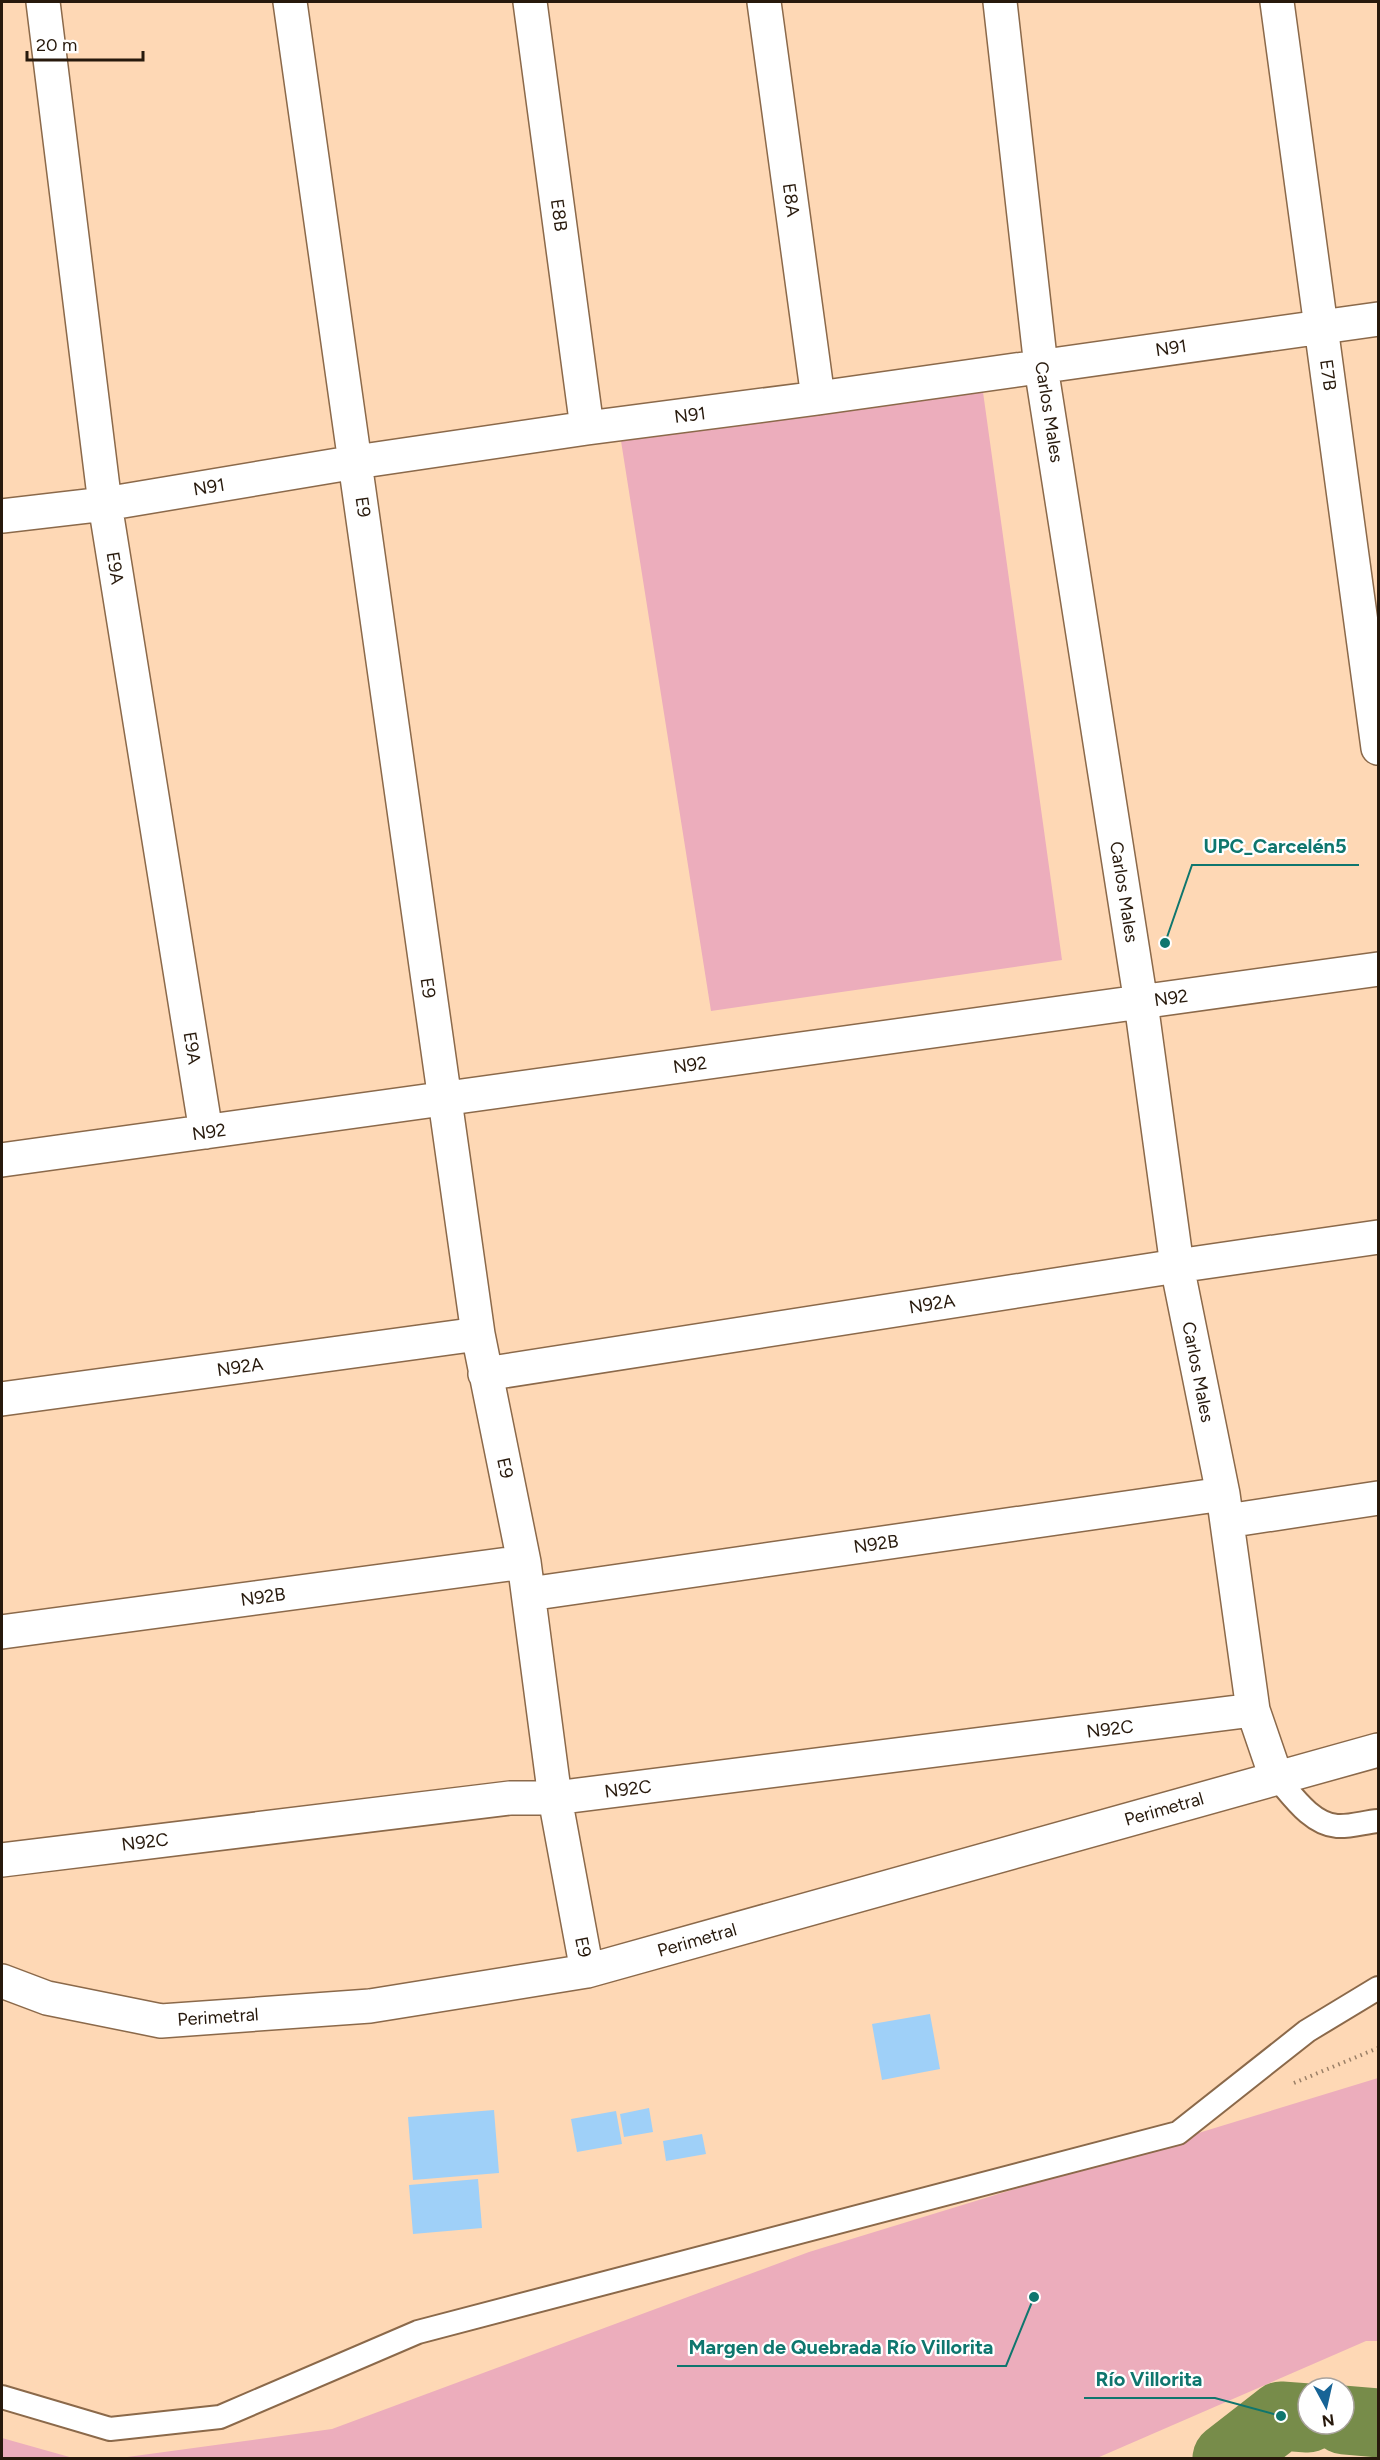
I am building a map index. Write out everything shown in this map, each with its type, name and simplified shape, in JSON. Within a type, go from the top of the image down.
[{"type":"street","name":"E9A","points":[[43,2],[105,504],[206,1132]]},
{"type":"street","name":"E9","points":[[290,2],[357,462],[443,1099],[478,1334],[524,1562],[555,1798],[587,1971]]},
{"type":"street","name":"E8B","points":[[530,2],[587,428]]},
{"type":"street","name":"E8A","points":[[764,2],[818,398]]},
{"type":"street","name":"Carlos Males","points":[[1000,2],[1041,367],[1141,1002],[1177,1266],[1225,1508],[1253,1710],[1276,1777]]},
{"type":"street","name":"E7B","points":[[1277,2],[1378,748]]},
{"type":"street","name":"N91","points":[[2,516],[105,504],[357,462],[587,428],[818,398],[1378,319]]},
{"type":"street","name":"N92","points":[[2,1160],[1378,969]]},
{"type":"street","name":"N92A","points":[[485,1374],[1177,1266],[1378,1237]]},
{"type":"street","name":"N92A","points":[[2,1399],[478,1334]]},
{"type":"street","name":"N92B","points":[[529,1594],[1225,1508],[1378,1498]]},
{"type":"street","name":"N92B","points":[[2,1632],[524,1562]]},
{"type":"street","name":"N92C","points":[[2,1860],[510,1797],[555,1798],[1253,1710]]},
{"type":"street","name":"Perimetral","points":[[2,1981],[47,1998],[161,2021],[370,2006],[587,1971],[1378,1750]]},
{"type":"lane","points":[[1276,1777],[1318,1820],[1336,1826],[1378,1821]]},
{"type":"lane","points":[[2,2397],[110,2429],[220,2417],[418,2332],[1178,2133],[1308,2031],[1378,1988]]},
{"type":"shaded area","points":[[983,392],[1062,960],[711,1011],[621,441]]},
{"type":"shaded area","points":[[1378,2078],[1378,2341],[1366,2341],[1097,2458],[120,2458],[332,2429],[809,2252]]},
{"type":"shaded area","points":[[2,2438],[73,2458],[2,2458]]},
{"type":"building","points":[[930,2014],[940,2069],[882,2080],[872,2024]]},
{"type":"building","points":[[649,2108],[653,2132],[624,2137],[620,2114]]},
{"type":"building","points":[[494,2110],[499,2173],[413,2180],[408,2117]]},
{"type":"building","points":[[616,2111],[622,2144],[577,2152],[571,2119]]},
{"type":"building","points":[[702,2134],[706,2154],[666,2161],[663,2141]]},
{"type":"building","points":[[478,2179],[482,2228],[413,2234],[409,2185]]},
{"type":"waterway","points":[[1227,2458],[1281,2416],[1296,2417]]},
{"type":"waterway","points":[[1356,2421],[1378,2423]]},
{"type":"place","name":"UPC_Carcelén5","points":[[1165,943]]},
{"type":"place","name":"Margen de Quebrada Río Villorita","points":[[1034,2297]]},
{"type":"place","name":"Río Villorita","points":[[1281,2416]]}]
